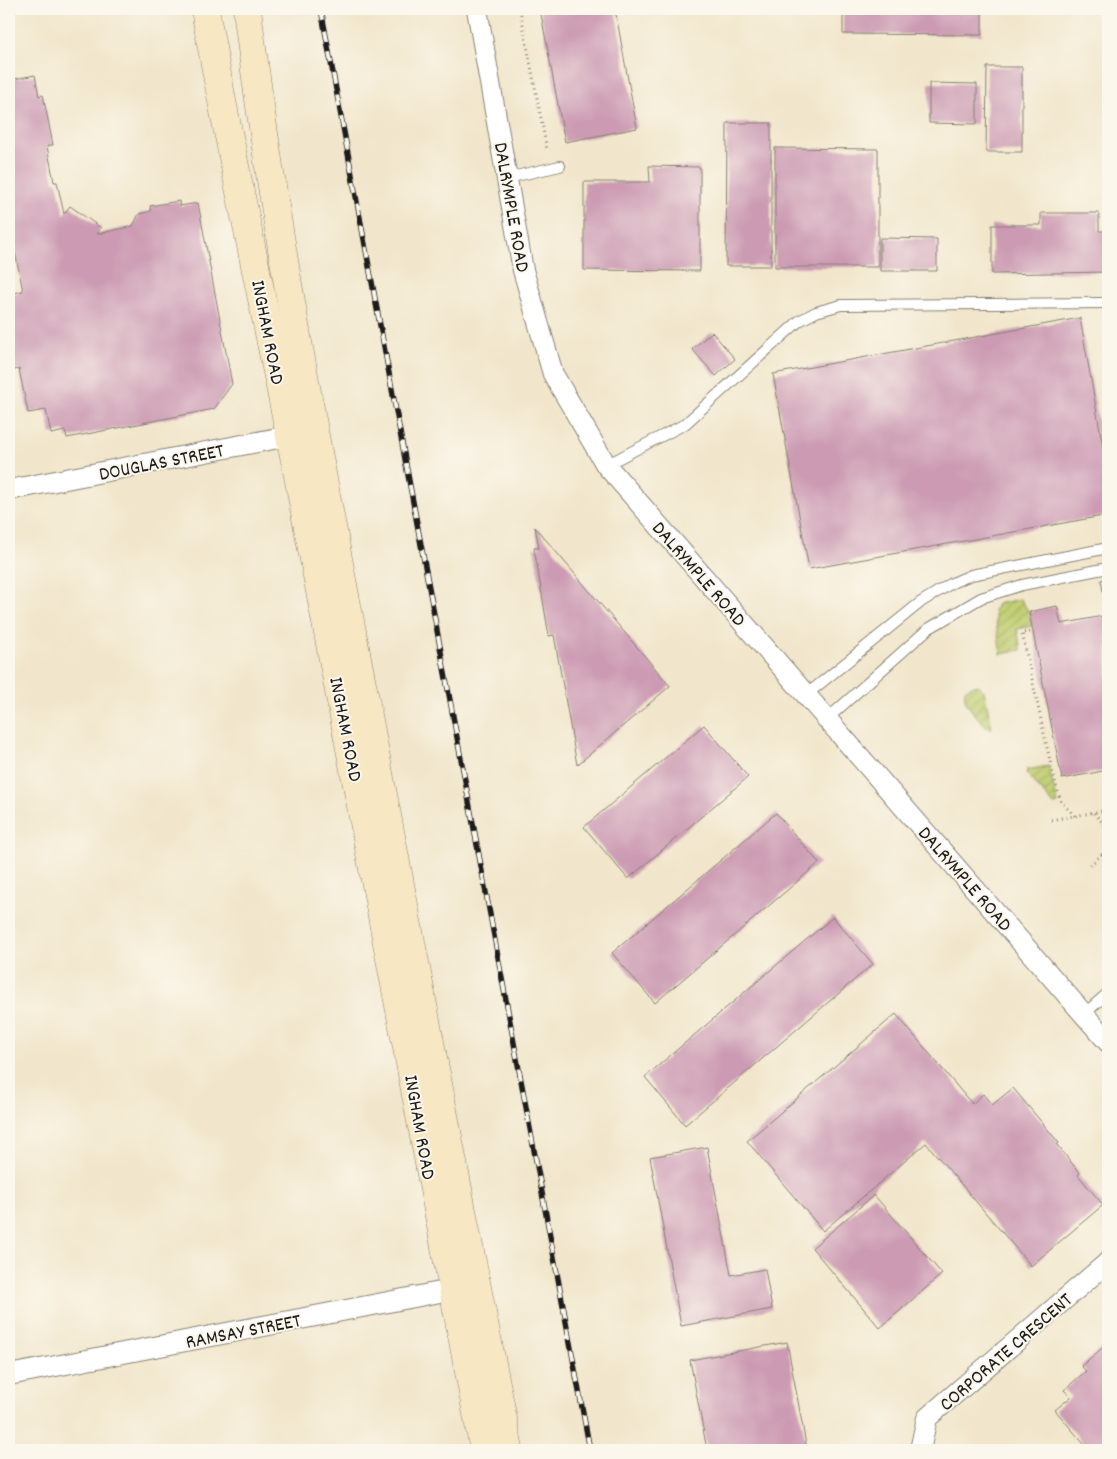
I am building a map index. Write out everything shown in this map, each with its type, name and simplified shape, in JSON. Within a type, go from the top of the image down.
[{"type":"main road","points":[[195,9],[211,42]]},
{"type":"main road","name":"INGHAM ROAD","points":[[205,9],[302,434],[465,1288],[484,1450]]},
{"type":"main road","name":"INGHAM ROAD","points":[[247,9],[302,434]]},
{"type":"main road","name":"INGHAM ROAD","points":[[465,1288],[509,1450]]},
{"type":"street","name":"DALRYMPLE ROAD","points":[[477,9],[523,270],[553,374],[606,465],[1108,1042]]},
{"type":"street","name":"DOUGLAS STREET","points":[[9,490],[302,434]]},
{"type":"street","name":"CORPORATE CRESCENT","points":[[920,1450],[927,1418],[1108,1262]]},
{"type":"street","name":"RAMSAY STREET","points":[[9,1375],[465,1288]]},
{"type":"lane","points":[[508,178],[556,167]]},
{"type":"lane","points":[[606,465],[685,424],[799,321],[816,312],[841,305],[1108,303]]},
{"type":"lane","points":[[806,695],[921,602],[952,583],[971,575],[1108,548]]},
{"type":"lane","points":[[827,719],[928,629],[981,598],[1022,585],[1108,568]]},
{"type":"lane","points":[[1084,1014],[1108,993]]},
{"type":"path","points":[[520,9],[556,167]]},
{"type":"path","points":[[1030,632],[1022,633],[1052,770],[1061,802],[1075,816]]},
{"type":"path","points":[[1051,820],[1108,810]]},
{"type":"path","points":[[1094,813],[1108,829]]},
{"type":"path","points":[[1090,865],[1108,849]]},
{"type":"green space","points":[[1020,599],[1029,612],[1032,626],[1017,629],[1021,650],[1001,654],[994,610],[997,604]]},
{"type":"green space","points":[[974,685],[980,686],[984,691],[992,728],[989,729],[968,706],[965,690]]},
{"type":"green space","points":[[1048,766],[1058,804],[1054,805],[1026,773],[1027,770]]},
{"type":"building","points":[[540,9],[615,9],[637,128],[565,142]]},
{"type":"building","points":[[843,9],[982,9],[982,35],[843,34]]},
{"type":"building","points":[[987,67],[1022,67],[1022,152],[986,152]]},
{"type":"building","points":[[35,75],[39,96],[43,95],[53,145],[47,146],[54,182],[57,182],[64,214],[70,206],[101,228],[97,234],[133,226],[139,214],[151,211],[150,206],[179,201],[180,206],[198,203],[232,384],[214,409],[67,438],[65,431],[51,434],[46,410],[28,413],[19,369],[9,371],[9,294],[23,291],[9,222],[9,80]]},
{"type":"building","points":[[929,83],[977,84],[977,124],[929,123]]},
{"type":"building","points":[[727,123],[771,123],[771,266],[726,266]]},
{"type":"building","points":[[775,148],[878,149],[878,267],[775,267]]},
{"type":"building","points":[[649,166],[700,167],[700,271],[584,270],[584,182],[650,182]]},
{"type":"building","points":[[1041,213],[1099,213],[1099,231],[1108,231],[1108,272],[992,274],[992,225],[1041,225]]},
{"type":"building","points":[[880,238],[937,239],[937,271],[880,271]]},
{"type":"building","points":[[1080,318],[1108,475],[1108,515],[809,569],[773,374]]},
{"type":"building","points":[[712,332],[735,359],[716,376],[692,349]]},
{"type":"building","points":[[535,527],[670,686],[577,765],[554,635],[549,636],[534,548],[539,548]]},
{"type":"building","points":[[1108,578],[1108,612],[1107,613],[1101,580]]},
{"type":"building","points":[[1057,606],[1061,624],[1108,615],[1108,770],[1062,779],[1029,612]]},
{"type":"building","points":[[704,725],[748,777],[628,879],[584,827]]},
{"type":"building","points":[[776,813],[819,863],[655,1003],[612,953]]},
{"type":"building","points":[[833,917],[873,964],[685,1125],[645,1077]]},
{"type":"building","points":[[896,1014],[972,1104],[983,1094],[992,1105],[1013,1088],[1059,1143],[1057,1145],[1080,1173],[1078,1175],[1103,1205],[1031,1266],[926,1143],[823,1231],[747,1141]]},
{"type":"building","points":[[707,1147],[731,1275],[765,1269],[772,1309],[681,1326],[650,1157]]},
{"type":"building","points":[[874,1195],[942,1274],[880,1328],[812,1248]]},
{"type":"building","points":[[787,1342],[807,1450],[707,1450],[690,1360]]},
{"type":"building","points":[[1108,1343],[1108,1450],[1089,1450],[1055,1410],[1071,1397],[1064,1390],[1086,1371],[1081,1366]]},
{"type":"railway","points":[[321,9],[590,1450]]}]
